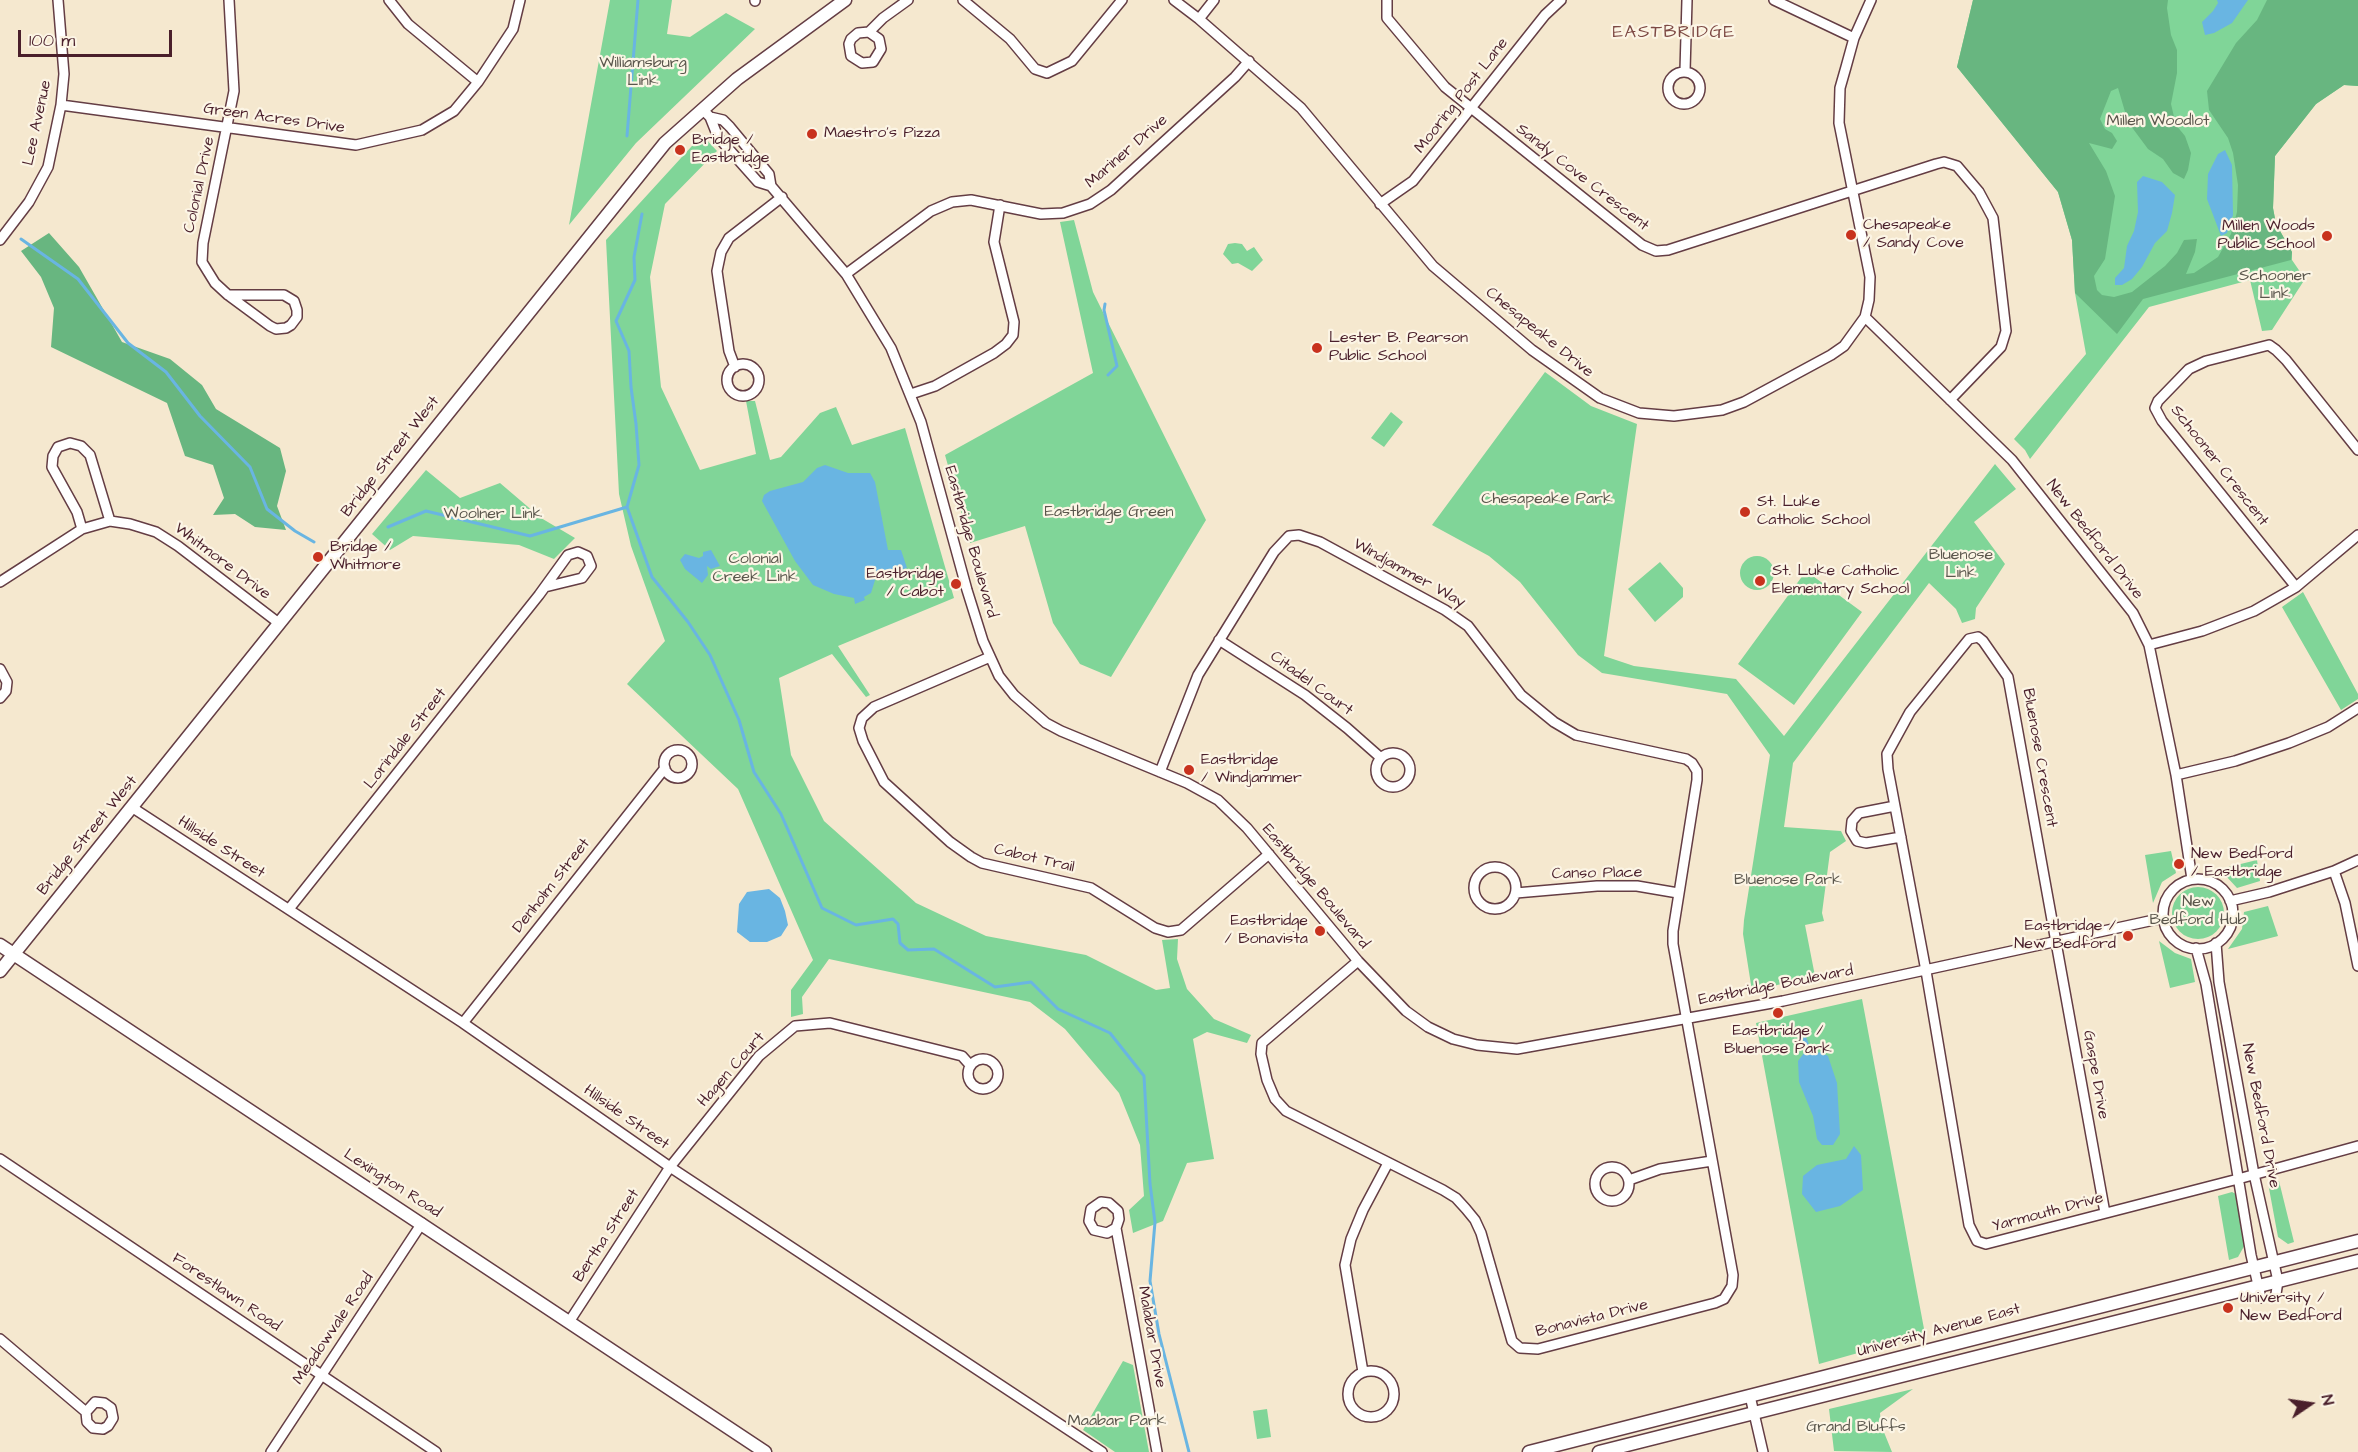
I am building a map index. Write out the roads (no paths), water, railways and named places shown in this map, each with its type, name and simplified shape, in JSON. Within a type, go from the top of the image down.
[{"type":"main road","name":"Bridge Street West","points":[[0,971],[666,143],[706,113],[737,80],[845,0]]},
{"type":"main road","name":"Lexington Road","points":[[0,945],[765,1452]]},
{"type":"main road","name":"University Avenue East","points":[[1529,1452],[2358,1241]]},
{"type":"main road","name":"University Avenue East","points":[[1599,1452],[1754,1412],[2259,1292],[2278,1281],[2358,1261]]},
{"type":"street","name":"Lee Avenue","points":[[0,240],[29,202],[48,167],[61,105],[64,74],[58,0]]},
{"type":"street","name":"Colonial Drive","points":[[228,295],[284,295],[294,301],[297,317],[289,327],[273,328],[228,295],[210,277],[202,262],[234,91],[229,0]]},
{"type":"street","points":[[389,0],[408,24],[478,82]]},
{"type":"street","name":"Green Acres Drive","points":[[61,105],[356,145],[422,130],[454,111],[478,82],[513,29],[520,0]]},
{"type":"street","points":[[869,32],[883,18],[908,0]]},
{"type":"street","points":[[963,0],[1010,39],[1035,69],[1047,73],[1072,61],[1122,0]]},
{"type":"street","name":"Chesapeake Drive","points":[[1174,0],[1249,61],[1301,108],[1433,266],[1533,350],[1593,394],[1639,413],[1674,416],[1700,415],[1744,402],[1832,355],[1844,346],[1865,318],[1870,277],[1839,123],[1840,88],[1854,38],[1871,0]]},
{"type":"street","points":[[1199,19],[1214,0]]},
{"type":"street","points":[[1387,0],[1387,18],[1392,25],[1445,87],[1472,109]]},
{"type":"street","name":"Mooring Post Lane","points":[[1380,204],[1413,181],[1545,15],[1561,0]]},
{"type":"street","points":[[1685,71],[1687,0]]},
{"type":"street","points":[[1774,0],[1854,38]]},
{"type":"street","name":"Mariner Drive","points":[[846,274],[931,210],[952,202],[971,200],[1050,214],[1063,213],[1090,204],[1112,190],[1249,61]]},
{"type":"street","name":"Sandy Cove Crescent","points":[[1472,109],[1642,244],[1656,251],[1668,250],[1853,191]]},
{"type":"street","name":"Eastbridge Boulevard","points":[[706,113],[718,137],[758,182],[771,186],[782,197],[846,274],[891,348],[911,394],[967,590],[990,657],[999,676],[1014,695],[1046,723],[1160,772],[1218,800],[1247,828],[1358,961],[1406,1011],[1428,1027],[1453,1039],[1477,1046],[1517,1049],[1783,1001],[2163,918]]},
{"type":"street","name":"Eastbridge Boulevard","points":[[706,113],[723,120],[769,174],[771,186]]},
{"type":"street","points":[[1853,191],[1944,162],[1957,166],[1963,171],[1989,207],[1993,218],[2005,321],[2004,340],[1995,355],[1950,400]]},
{"type":"street","points":[[735,367],[729,351],[717,271],[721,252],[729,238],[782,197]]},
{"type":"street","points":[[911,394],[935,386],[994,353],[1013,335],[1014,322],[994,242],[1000,205]]},
{"type":"street","name":"New Bedford Drive","points":[[1865,318],[2012,460],[2133,613],[2150,645],[2192,879]]},
{"type":"street","name":"Schooner Crescent","points":[[2296,587],[2162,421],[2155,408],[2158,401],[2189,369],[2206,361],[2269,345],[2286,360],[2358,450]]},
{"type":"street","points":[[82,529],[77,512],[52,467],[53,456],[58,447],[70,442],[81,446],[90,455],[110,521]]},
{"type":"street","name":"Whitmore Drive","points":[[0,582],[82,529],[110,521],[130,524],[164,537],[178,546],[280,624]]},
{"type":"street","name":"Windjammer Way","points":[[1160,772],[1198,675],[1274,552],[1289,536],[1299,535],[1320,542],[1445,610],[1468,626],[1521,695],[1554,722],[1576,735],[1686,759],[1692,763],[1697,771],[1697,780],[1673,931],[1685,1019]]},
{"type":"street","points":[[2150,645],[2224,624],[2254,611],[2296,587],[2358,535]]},
{"type":"street","name":"Lorindale Street","points":[[289,909],[568,555],[578,552],[587,556],[591,566],[582,578],[545,587]]},
{"type":"street","name":"Bluenose Crescent","points":[[1926,971],[1887,754],[1910,712],[1962,646],[1969,639],[1978,637],[2008,677],[2057,942]]},
{"type":"street","name":"Citadel Court","points":[[1220,640],[1305,695],[1381,758]]},
{"type":"street","name":"Cabot Trail","points":[[990,657],[874,708],[862,718],[860,728],[863,741],[884,782],[950,842],[971,857],[981,863],[1091,888],[1155,928],[1168,932],[1181,930],[1269,854]]},
{"type":"street","points":[[0,669],[7,682],[6,692],[0,698]]},
{"type":"street","points":[[2175,775],[2235,761],[2281,746],[2328,727],[2358,708]]},
{"type":"street","name":"Denholm Street","points":[[463,1023],[665,768]]},
{"type":"street","points":[[1895,806],[1859,813],[1852,821],[1851,831],[1857,841],[1866,843],[1901,837]]},
{"type":"street","name":"Hillside Street","points":[[133,808],[463,1023],[670,1167],[1102,1452]]},
{"type":"street","points":[[2230,902],[2334,871],[2358,860]]},
{"type":"street","name":"Canso Place","points":[[1490,868],[1501,868],[1513,877],[1516,886],[1515,893],[1506,906],[1493,909],[1486,907],[1477,899],[1474,885],[1483,871],[1490,868]]},
{"type":"street","points":[[2334,871],[2345,903],[2358,966]]},
{"type":"street","points":[[2202,879],[2215,883],[2226,894],[2230,902],[2232,916],[2230,925],[2216,943],[2196,948],[2186,946],[2175,940],[2167,930],[2163,909],[2170,891],[2183,882],[2202,879]]},
{"type":"street","name":"Canso Place","points":[[1515,893],[1597,886],[1637,886],[1678,892]]},
{"type":"street","name":"Gaspe Drive","points":[[2057,942],[2105,1213]]},
{"type":"street","name":"New Bedford Drive","points":[[2216,943],[2219,982],[2254,1174],[2278,1281],[2276,1294]]},
{"type":"street","name":"New Bedford Drive","points":[[2196,948],[2206,984],[2259,1292]]},
{"type":"street","name":"Bonavista Drive","points":[[1358,961],[1262,1044],[1261,1054],[1267,1080],[1275,1099],[1287,1111],[1456,1198],[1475,1220],[1486,1246],[1512,1341],[1520,1348],[1529,1350],[1715,1303],[1724,1299],[1732,1286],[1733,1275],[1685,1019]]},
{"type":"street","name":"Yarmouth Drive","points":[[1926,971],[1969,1225],[1977,1241],[1986,1244],[2358,1146]]},
{"type":"street","name":"Hagen Court","points":[[670,1167],[759,1056],[795,1026],[830,1023],[962,1056],[970,1065]]},
{"type":"street","name":"Forestlawn Road","points":[[0,1159],[436,1452]]},
{"type":"street","points":[[1629,1180],[1660,1169],[1712,1161]]},
{"type":"street","points":[[1363,1372],[1345,1264],[1351,1239],[1363,1210],[1388,1163]]},
{"type":"street","name":"Bertha Street","points":[[569,1322],[670,1167]]},
{"type":"street","name":"Meadowvale Road","points":[[270,1452],[422,1223]]},
{"type":"street","name":"Malabar Drive","points":[[1116,1227],[1157,1452]]},
{"type":"street","points":[[0,1339],[86,1412]]},
{"type":"street","points":[[1363,1372],[1379,1372],[1386,1376],[1393,1387],[1393,1401],[1385,1412],[1378,1416],[1360,1414],[1351,1405],[1348,1395],[1349,1387],[1356,1376],[1363,1372]]},
{"type":"street","points":[[1750,1396],[1763,1452]]},
{"type":"water","points":[[2217,0],[2248,0],[2232,23],[2214,33],[2205,35],[2202,22],[2213,11],[2218,3]]},
{"type":"water","points":[[2225,150],[2232,165],[2233,215],[2227,233],[2221,236],[2207,199],[2208,174],[2218,154]]},
{"type":"water","points":[[2143,176],[2162,182],[2175,195],[2172,213],[2167,231],[2155,243],[2142,267],[2132,279],[2122,285],[2115,285],[2115,278],[2124,268],[2127,246],[2134,231],[2138,212],[2137,182]]},
{"type":"water","points":[[825,465],[848,473],[870,473],[875,482],[888,550],[901,550],[907,568],[876,577],[871,593],[864,597],[865,600],[855,604],[854,598],[834,594],[813,585],[795,561],[762,501],[764,495],[770,491],[803,482],[817,468]]},
{"type":"water","points":[[711,550],[720,566],[711,569],[707,566],[708,575],[702,583],[685,569],[680,560],[685,554],[699,558],[703,556],[703,552]]},
{"type":"water","points":[[769,889],[780,898],[788,925],[781,936],[767,942],[750,942],[737,932],[739,904],[747,892]]},
{"type":"water","points":[[1806,1037],[1813,1054],[1821,1052],[1828,1056],[1837,1083],[1840,1134],[1833,1145],[1822,1145],[1817,1139],[1813,1116],[1799,1082],[1798,1061],[1804,1053],[1803,1038]]},
{"type":"water","points":[[1854,1146],[1861,1155],[1863,1190],[1840,1206],[1816,1212],[1802,1194],[1803,1176],[1817,1165],[1846,1159]]},
{"type":"waterway","points":[[627,136],[638,0]]},
{"type":"waterway","points":[[642,214],[634,257],[635,280],[616,321],[629,351],[639,465],[627,507],[652,577],[688,622],[710,655],[739,720],[754,772],[781,814],[822,908],[856,925],[893,919],[898,924],[900,943],[908,950],[934,949],[995,987],[1031,982],[1058,1009],[1110,1033],[1144,1076],[1150,1184],[1155,1222],[1150,1281],[1159,1334],[1189,1452]]},
{"type":"waterway","points":[[21,239],[78,279],[128,343],[166,372],[200,416],[250,467],[267,509],[295,531],[314,542]]},
{"type":"waterway","points":[[1105,304],[1104,310],[1117,366],[1108,375]]},
{"type":"waterway","points":[[388,527],[426,511],[530,536],[627,507]]},
{"type":"place","name":"Maestro's Pizza","points":[[812,134]]},
{"type":"place","name":"Bridge / Eastbridge","points":[[680,150]]},
{"type":"place","name":"Chesapeake / Sandy Cove","points":[[1851,235]]},
{"type":"place","name":"Millen Woods Public School","points":[[2327,236]]},
{"type":"place","name":"Lester B. Pearson Public School","points":[[1317,348]]},
{"type":"place","name":"St. Luke Catholic School","points":[[1745,512]]},
{"type":"place","name":"Bridge / Whitmore","points":[[318,557]]},
{"type":"place","name":"St. Luke Catholic Elementary School","points":[[1760,581]]},
{"type":"place","name":"Eastbridge / Cabot","points":[[956,584]]},
{"type":"place","name":"Eastbridge / Windjammer","points":[[1189,770]]},
{"type":"place","name":"New Bedford / Eastbridge","points":[[2179,864]]},
{"type":"place","name":"Eastbridge / Bonavista","points":[[1320,931]]},
{"type":"place","name":"Eastbridge / New Bedford","points":[[2128,936]]},
{"type":"place","name":"Eastbridge / Bluenose Park","points":[[1778,1013]]},
{"type":"place","name":"University / New Bedford","points":[[2228,1308]]},
{"type":"district","name":"EASTBRIDGE","points":[[1674,33]]},
{"type":"park label","name":"Williamsburg Link","points":[[643,73]]},
{"type":"park label","name":"Millen Woodlot","points":[[2158,122]]},
{"type":"park label","name":"Schooner Link","points":[[2275,286]]},
{"type":"park label","name":"Chesapeake Park","points":[[1547,500]]},
{"type":"park label","name":"Eastbridge Green","points":[[1109,513]]},
{"type":"park label","name":"Woolner Link","points":[[493,515]]},
{"type":"park label","name":"Bluenose Link","points":[[1961,565]]},
{"type":"park label","name":"Colonial Creek Link","points":[[755,569]]},
{"type":"park label","name":"Bluenose Park","points":[[1788,881]]},
{"type":"park label","name":"New Bedford Hub","points":[[2198,912]]},
{"type":"park label","name":"Maabar Park","points":[[1117,1422]]},
{"type":"park label","name":"Grand Bluffs","points":[[1856,1428]]}]
